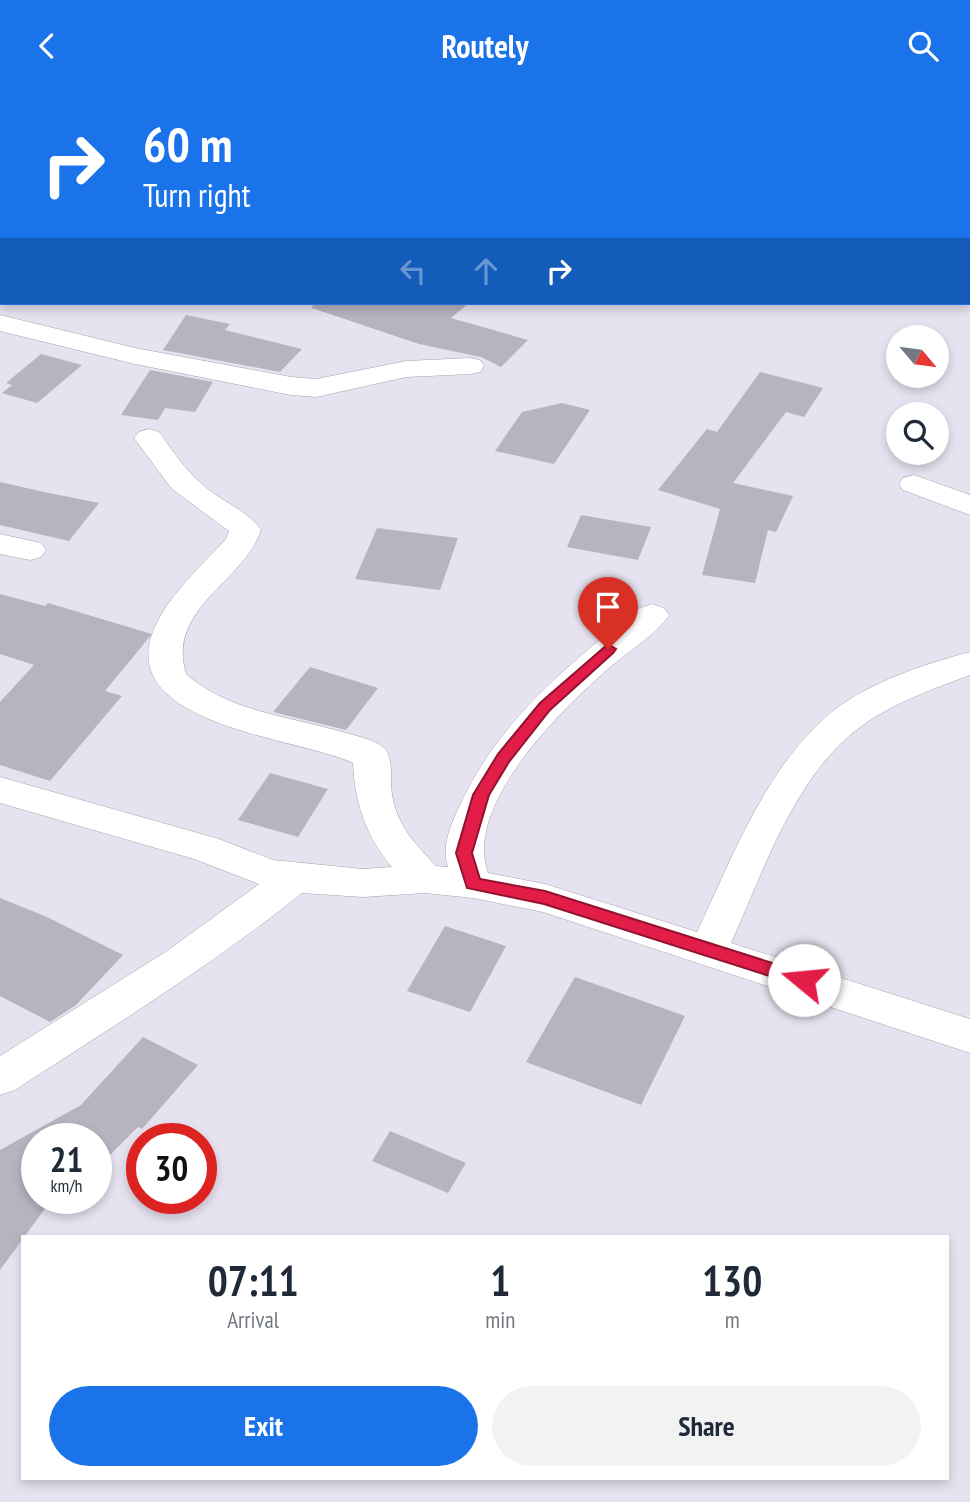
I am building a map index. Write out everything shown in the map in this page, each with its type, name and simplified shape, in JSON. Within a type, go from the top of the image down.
[{"type":"street","points":[[0,323],[135,356],[291,386],[316,388],[406,369],[470,366]]},
{"type":"street","points":[[149,438],[164,463],[185,486],[236,519],[245,530],[241,542],[175,619],[169,637],[166,670],[173,681],[196,700],[230,713],[333,741],[371,757],[372,792],[379,821],[425,879]]},
{"type":"street","points":[[914,484],[970,506]]},
{"type":"street","points":[[473,884],[464,853],[468,831],[481,795],[504,758],[545,706],[574,678],[652,615]]},
{"type":"street","points":[[708,950],[765,830],[806,762],[847,719],[897,693],[970,663]]},
{"type":"street","points":[[0,790],[206,849],[268,873],[294,878],[363,883],[425,879],[473,884],[545,898],[970,1036]]},
{"type":"street","points":[[0,1078],[211,943],[294,878]]},
{"type":"building","points":[[313,305],[467,305],[451,318],[528,340],[501,367],[481,357],[419,344],[312,308]]},
{"type":"building","points":[[186,315],[230,324],[225,330],[302,349],[280,372],[163,350]]},
{"type":"building","points":[[41,354],[82,365],[37,403],[2,393],[12,385],[6,383]]},
{"type":"building","points":[[150,370],[213,382],[195,412],[165,408],[158,420],[121,415]]},
{"type":"building","points":[[760,372],[823,388],[804,417],[786,412],[733,483],[793,496],[776,532],[768,530],[755,583],[702,575],[720,509],[658,490],[707,429],[717,432]]},
{"type":"building","points":[[562,403],[590,410],[554,464],[495,451],[522,412]]},
{"type":"building","points":[[0,482],[99,503],[69,541],[0,525]]},
{"type":"building","points":[[581,515],[651,527],[638,560],[567,547]]},
{"type":"building","points":[[377,528],[458,538],[440,590],[355,579]]},
{"type":"building","points":[[0,594],[45,606],[48,603],[152,634],[105,691],[122,696],[50,781],[0,765],[0,702],[34,665],[0,654]]},
{"type":"building","points":[[310,667],[378,688],[346,730],[273,712]]},
{"type":"building","points":[[270,773],[328,789],[298,837],[238,820]]},
{"type":"building","points":[[0,898],[47,917],[123,955],[76,1005],[50,1022],[0,996]]},
{"type":"building","points":[[445,926],[506,946],[470,1012],[407,991]]},
{"type":"building","points":[[575,977],[685,1016],[641,1105],[526,1062]]},
{"type":"building","points":[[143,1037],[198,1065],[147,1123],[126,1123],[126,1139],[112,1153],[112,1123],[49,1123],[81,1105]]},
{"type":"building","points":[[390,1131],[466,1163],[448,1193],[372,1161]]},
{"type":"building","points":[[21,1138],[21,1214],[41,1214],[26,1235],[21,1235],[21,1241],[0,1270],[0,1150]]},
{"type":"route","points":[[608,649],[545,706],[504,758],[481,795],[468,831],[464,853],[473,884],[545,898],[804,980]]}]
